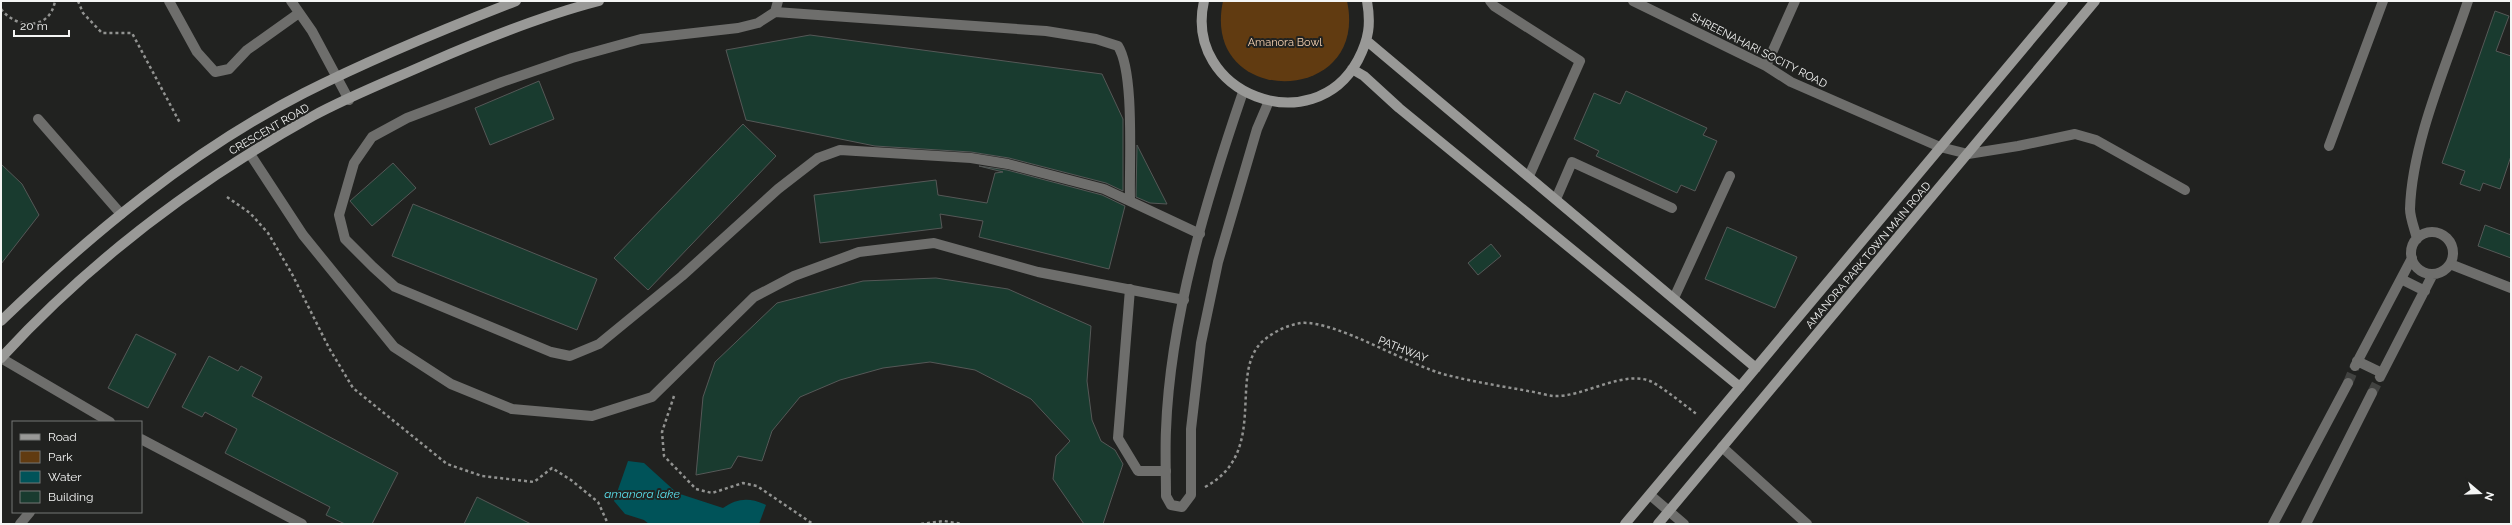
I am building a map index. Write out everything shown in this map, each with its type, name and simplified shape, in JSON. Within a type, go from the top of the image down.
[{"type":"main road","name":"CRESCENT ROAD","points":[[1,321],[57,267],[122,214],[210,149],[303,94],[336,78],[438,32],[516,1]]},
{"type":"main road","name":"CRESCENT ROAD","points":[[1,358],[73,286],[143,228],[223,170],[315,116],[447,55],[528,23],[599,1]]},
{"type":"main road","points":[[1204,1],[1202,24],[1210,56],[1219,70],[1243,92],[1269,101],[1291,103],[1307,100],[1336,85],[1352,69],[1367,41],[1369,13],[1366,1]]},
{"type":"main road","name":"AMANORA PARK TOWN MAIN ROAD","points":[[1625,524],[2063,1]]},
{"type":"main road","name":"AMANORA PARK TOWN MAIN ROAD","points":[[1658,524],[2095,1]]},
{"type":"main road","points":[[1367,41],[1756,368]]},
{"type":"main road","points":[[1352,69],[1364,76],[1399,108],[1740,387]]},
{"type":"street","points":[[169,1],[197,52],[215,72],[229,69],[247,50],[299,13]]},
{"type":"street","points":[[291,1],[348,100]]},
{"type":"street","points":[[775,12],[778,1]]},
{"type":"street","points":[[1490,1],[1494,6],[1580,61],[1528,176]]},
{"type":"street","name":"SHREENAHARI SOCITY ROAD","points":[[1633,1],[1766,66],[1791,82],[1940,147],[1968,154]]},
{"type":"street","points":[[1766,66],[1795,1]]},
{"type":"street","points":[[2329,146],[2383,1]]},
{"type":"street","points":[[2417,239],[2410,211],[2414,172],[2423,135],[2468,1]]},
{"type":"street","points":[[1130,199],[1127,77],[1123,55],[1118,46],[1096,39],[1046,31],[775,12],[758,23],[738,28],[641,39],[572,58],[407,118],[372,137],[354,163],[339,215],[345,240],[395,287],[551,352],[570,356],[599,344],[682,276],[778,189],[818,158],[840,150],[970,158],[1008,164],[1104,188],[1130,199],[1170,222],[1200,234]]},
{"type":"street","points":[[1243,92],[1200,234],[1176,339],[1167,421],[1166,496],[1171,505],[1182,507],[1190,495],[1191,429],[1201,343],[1218,262],[1257,129],[1269,101]]},
{"type":"street","points":[[38,119],[122,214]]},
{"type":"street","points":[[1968,154],[2018,146],[2075,134],[2096,140],[2185,190]]},
{"type":"street","points":[[250,154],[303,235],[394,347],[451,384],[512,409],[592,416],[652,397],[754,297],[794,276],[859,252],[934,243],[1038,272],[1184,300]]},
{"type":"street","points":[[1556,199],[1572,162],[1672,208]]},
{"type":"street","points":[[1674,298],[1730,176]]},
{"type":"street","points":[[2412,258],[2420,270],[2433,274],[2446,269],[2450,264],[2453,251],[2448,239],[2442,234],[2429,232],[2417,239],[2413,244],[2412,258],[2356,363],[2381,375],[2433,274]]},
{"type":"street","points":[[2450,264],[2511,288]]},
{"type":"street","points":[[2401,279],[2425,291]]},
{"type":"street","points":[[1130,289],[1118,438],[1138,471],[1166,471]]},
{"type":"street","points":[[1,358],[106,421]]},
{"type":"street","points":[[2273,524],[2348,383]]},
{"type":"street","points":[[2306,524],[2372,393]]},
{"type":"street","points":[[142,440],[302,524]]},
{"type":"street","points":[[1722,447],[1807,524]]},
{"type":"street","points":[[1650,495],[1684,524]]},
{"type":"street","points":[[20,524],[29,513]]},
{"type":"path","points":[[1,8],[7,16],[18,23],[33,24],[44,20],[55,1]]},
{"type":"path","points":[[78,1],[83,13],[102,33],[132,33],[180,122]]},
{"type":"path","points":[[227,197],[250,213],[268,233],[292,274],[329,348],[353,388],[448,464],[482,476],[534,482],[552,468],[571,480],[598,502],[608,524]]},
{"type":"path","name":"PATHWAY","points":[[1190,495],[1218,480],[1233,465],[1243,432],[1251,357],[1264,340],[1285,327],[1303,323],[1333,328],[1445,375],[1554,396],[1589,391],[1623,378],[1653,382],[1709,424]]},
{"type":"path","points":[[676,391],[662,432],[664,456],[696,489],[712,493],[743,483],[757,486],[813,524]]},
{"type":"path","points":[[921,524],[944,521],[962,524]]},
{"type":"green space","name":"Amanora Bowl","points":[[1223,1],[1347,1],[1347,36],[1334,61],[1312,76],[1285,81],[1258,76],[1236,61],[1223,36]]},
{"type":"water","name":"amanora lake","points":[[628,461],[644,463],[677,493],[723,508],[733,502],[744,500],[760,502],[766,505],[759,524],[649,524],[644,520],[625,514],[614,501]]},
{"type":"building","points":[[2495,11],[2509,16],[2496,51],[2511,56],[2511,156],[2500,189],[2483,183],[2480,191],[2460,184],[2465,171],[2442,163]]},
{"type":"building","points":[[810,35],[1102,74],[1123,119],[1123,191],[1106,183],[1009,158],[971,152],[875,146],[746,120],[726,50]]},
{"type":"building","points":[[539,81],[554,119],[490,145],[475,108]]},
{"type":"building","points":[[1626,91],[1707,128],[1703,135],[1717,141],[1695,191],[1681,185],[1677,193],[1596,156],[1599,151],[1574,139],[1594,93],[1620,104]]},
{"type":"building","points":[[743,124],[776,156],[648,290],[614,258]]},
{"type":"building","points":[[1137,145],[1167,204],[1150,203],[1136,197]]},
{"type":"building","points":[[393,163],[416,188],[372,226],[350,201]]},
{"type":"building","points":[[1,164],[22,184],[39,215],[1,264]]},
{"type":"building","points":[[979,166],[1007,170],[1102,195],[1125,206],[1109,269],[979,237],[983,221],[940,214],[942,228],[820,243],[814,195],[936,180],[938,195],[987,203],[995,173],[1003,172]]},
{"type":"building","points":[[413,204],[597,279],[577,330],[392,256]]},
{"type":"building","points":[[2485,225],[2511,235],[2511,258],[2478,246]]},
{"type":"building","points":[[1727,227],[1797,257],[1775,308],[1705,279]]},
{"type":"building","points":[[1491,244],[1501,256],[1478,275],[1468,263]]},
{"type":"building","points":[[936,278],[1008,289],[1091,326],[1087,381],[1092,420],[1101,441],[1115,450],[1123,464],[1103,524],[1084,524],[1053,479],[1056,456],[1070,441],[1031,399],[975,370],[930,362],[883,368],[840,380],[800,397],[772,431],[762,461],[738,456],[731,468],[696,475],[703,397],[715,362],[777,303],[863,281]]},
{"type":"building","points":[[136,334],[176,354],[148,408],[108,388]]},
{"type":"building","points":[[209,356],[238,371],[241,366],[262,377],[252,396],[398,473],[372,524],[345,524],[326,515],[330,507],[225,453],[237,429],[205,412],[202,417],[182,407]]},
{"type":"building","points":[[477,497],[531,524],[464,524]]},
{"type":"tunnel","points":[[2348,383],[2355,366]]},
{"type":"tunnel","points":[[2372,393],[2380,377]]}]
